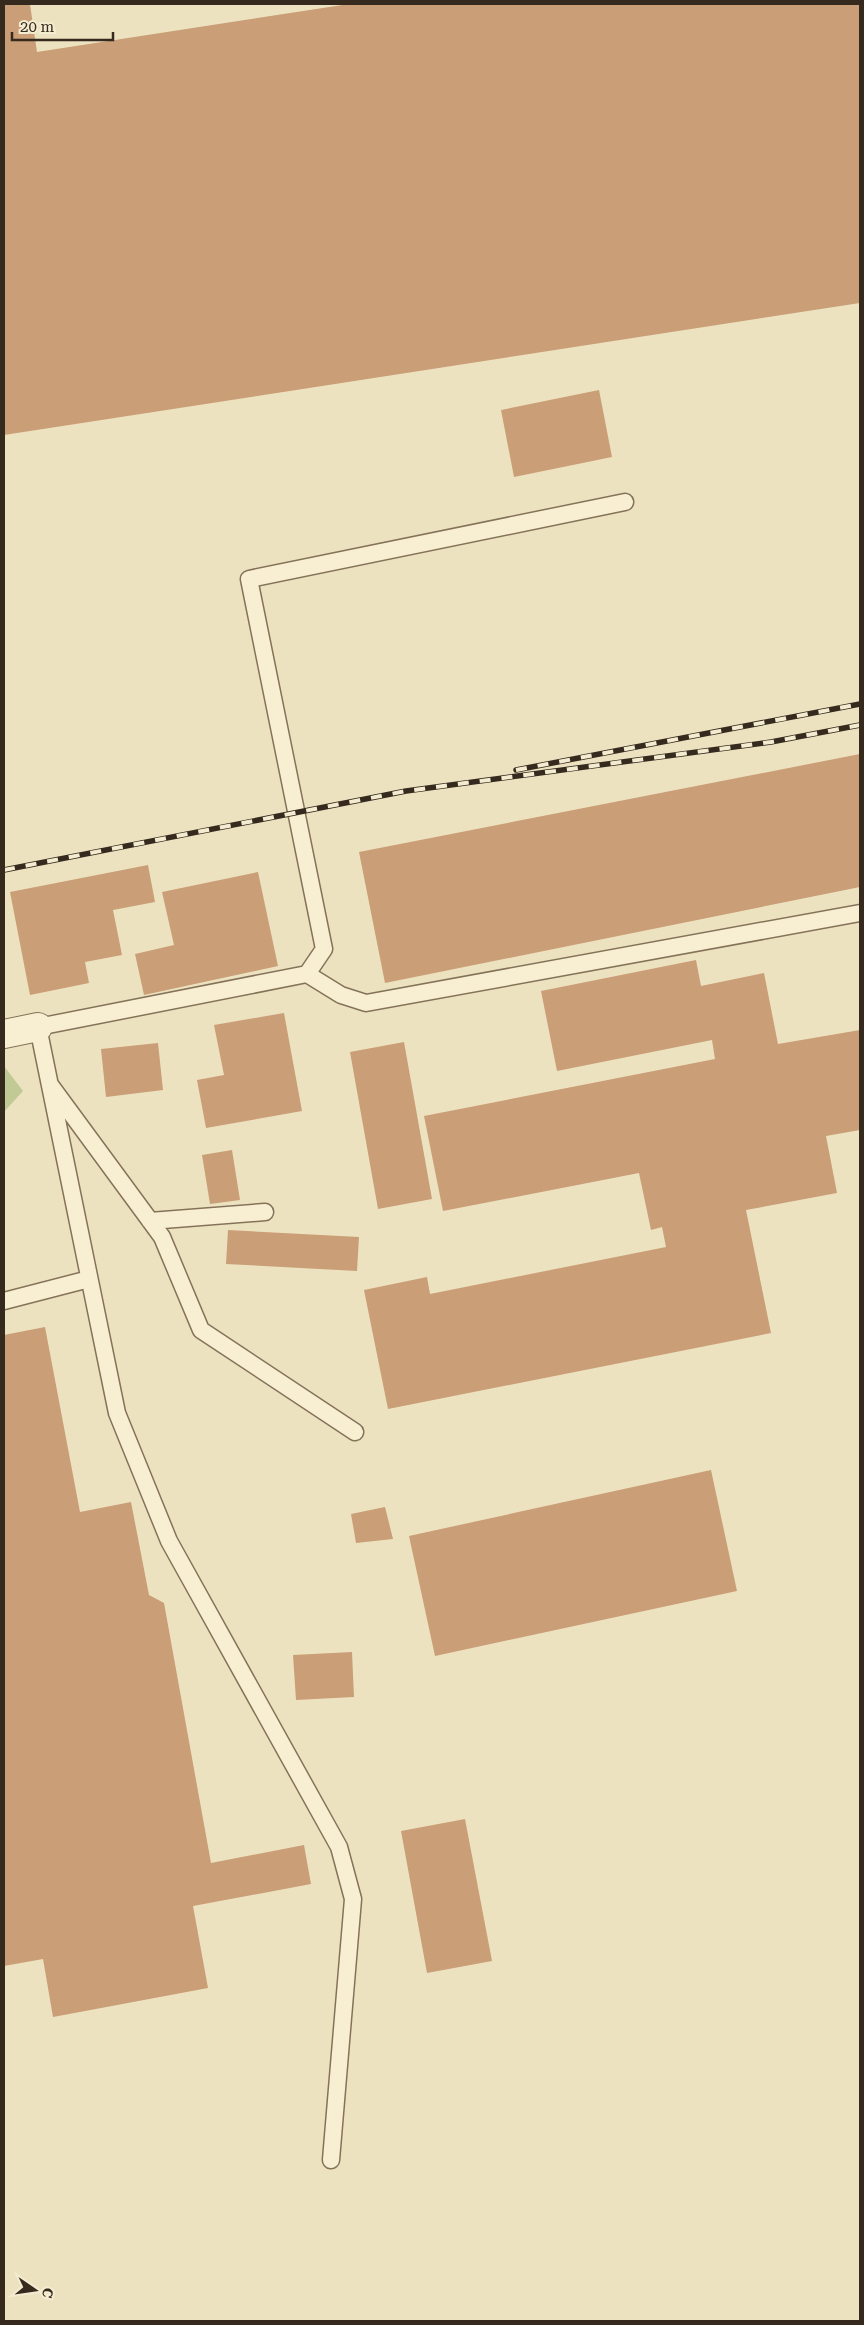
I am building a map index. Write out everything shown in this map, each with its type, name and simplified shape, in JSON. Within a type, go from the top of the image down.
[{"type":"street","points":[[4,1034],[38,1027]]},
{"type":"lane","points":[[307,974],[324,949],[249,579],[625,502]]},
{"type":"lane","points":[[331,2160],[353,1899],[339,1847],[169,1541],[117,1414],[38,1027],[307,974],[341,996],[366,1003],[860,913]]},
{"type":"lane","points":[[48,1082],[162,1238],[201,1330],[355,1432]]},
{"type":"lane","points":[[150,1221],[265,1212]]},
{"type":"lane","points":[[4,1301],[89,1279]]},
{"type":"green space","points":[[4,1066],[23,1091],[4,1112]]},
{"type":"building","points":[[4,4],[30,4],[37,52],[349,4],[860,4],[860,303],[4,435]]},
{"type":"building","points":[[599,390],[612,457],[514,477],[501,410]]},
{"type":"building","points":[[860,754],[860,887],[385,983],[359,852]]},
{"type":"building","points":[[148,865],[155,902],[113,910],[122,955],[85,962],[89,983],[30,995],[10,892]]},
{"type":"building","points":[[258,872],[278,966],[144,995],[135,954],[174,945],[162,892]]},
{"type":"building","points":[[696,960],[701,986],[764,973],[778,1044],[860,1030],[860,1130],[826,1136],[837,1193],[746,1210],[771,1333],[388,1409],[364,1290],[427,1277],[430,1294],[666,1247],[662,1227],[651,1230],[639,1173],[443,1211],[424,1116],[715,1059],[712,1040],[557,1071],[541,991]]},
{"type":"building","points":[[284,1013],[302,1111],[206,1128],[197,1080],[224,1075],[214,1025]]},
{"type":"building","points":[[404,1042],[432,1199],[378,1209],[350,1052]]},
{"type":"building","points":[[158,1043],[163,1090],[106,1097],[101,1049]]},
{"type":"building","points":[[232,1150],[240,1200],[210,1204],[202,1155]]},
{"type":"building","points":[[228,1230],[359,1237],[357,1271],[226,1264]]},
{"type":"building","points":[[45,1327],[80,1512],[131,1502],[149,1595],[164,1603],[211,1863],[304,1845],[311,1884],[193,1906],[208,1988],[53,2017],[43,1959],[4,1966],[4,1335]]},
{"type":"building","points":[[711,1470],[737,1591],[435,1656],[409,1536]]},
{"type":"building","points":[[385,1507],[393,1539],[356,1543],[351,1514]]},
{"type":"building","points":[[352,1652],[354,1697],[296,1700],[293,1655]]},
{"type":"building","points":[[465,1819],[492,1961],[427,1973],[401,1831]]},
{"type":"railway","points":[[516,770],[860,704]]},
{"type":"railway","points":[[4,870],[406,791],[771,742],[860,725]]}]
